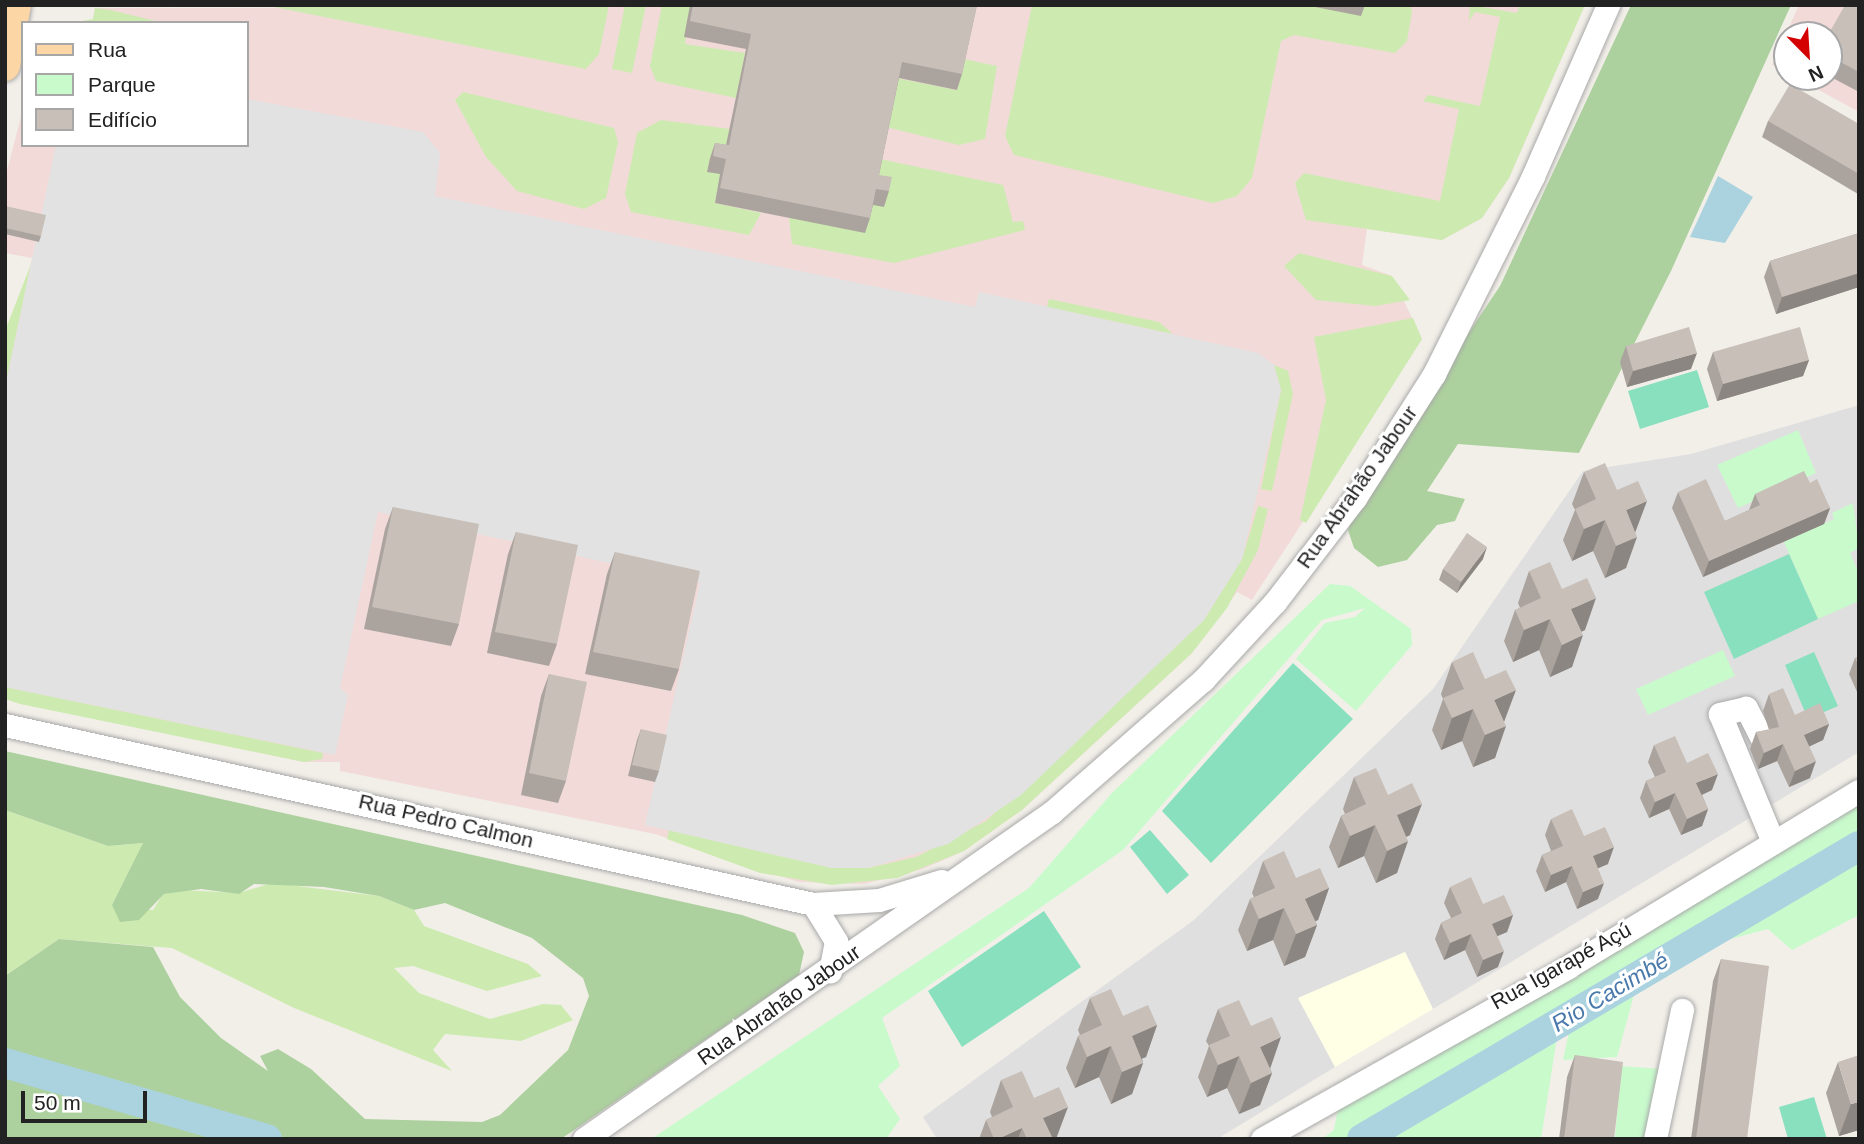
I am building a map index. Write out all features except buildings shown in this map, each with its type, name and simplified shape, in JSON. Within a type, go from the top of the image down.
[{"type":"main road","points":[[5,66],[16,5]]},
{"type":"street","name":"Rua Abrahão Jabour","points":[[584,1139],[830,971],[1052,812],[1203,680],[1322,544],[1434,374],[1533,176],[1608,5]]},
{"type":"street","points":[[1761,737],[1746,708],[1720,714],[1773,842]]},
{"type":"street","name":"Rua Pedro Calmon","points":[[5,725],[813,904]]},
{"type":"street","name":"Rua Igarapé Açú","points":[[1262,1139],[1859,791]]},
{"type":"street","name":"Rua Abrahão Jabour","points":[[813,904],[878,900],[973,868]]},
{"type":"street","points":[[813,904],[836,941],[830,971]]},
{"type":"street","points":[[1656,1139],[1682,1010]]},
{"type":"shaded area","points":[[1585,5],[1509,178],[1482,218],[1442,240],[1367,229],[1362,265],[1392,276],[1422,339],[1252,600],[1237,592],[1192,653],[1022,810],[964,851],[923,869],[864,884],[798,882],[655,834],[340,771],[340,762],[304,762],[5,699],[5,374],[32,258],[5,253],[5,178],[21,117],[21,147],[248,147],[248,21],[92,21],[95,8]]},
{"type":"shaded area","points":[[1799,5],[1859,5],[1859,112],[1821,91],[1843,91],[1843,21],[1792,21]]},
{"type":"shaded area","points":[[248,99],[423,132],[440,153],[435,196],[975,307],[979,292],[1258,353],[1274,365],[1281,390],[1242,559],[1204,620],[1021,795],[948,844],[868,868],[832,868],[645,825],[700,583],[378,512],[340,688],[348,695],[335,755],[5,687],[5,388],[56,147],[248,147]]},
{"type":"shaded area","points":[[1859,405],[1859,752],[1433,1009],[1405,952],[1298,998],[1335,1067],[1217,1139],[937,1139],[923,1117],[1194,920],[1433,689],[1583,471],[1691,454]]},
{"type":"shaded area","points":[[1405,952],[1433,1009],[1335,1067],[1298,998]]},
{"type":"green space","points":[[264,5],[609,5],[599,54],[586,69]]},
{"type":"green space","points":[[625,5],[646,5],[632,73],[612,69]]},
{"type":"green space","points":[[662,5],[691,5],[685,44],[745,53],[736,98],[656,81],[650,66]]},
{"type":"green space","points":[[1032,5],[1410,5],[1412,12],[1407,41],[1395,53],[1294,35],[1281,41],[1252,178],[1237,196],[1213,203],[1014,155],[1005,136]]},
{"type":"green space","points":[[1470,5],[1517,13],[1520,5],[1585,5],[1509,178],[1482,218],[1442,240],[1306,220],[1295,183],[1304,173],[1440,201],[1459,109],[1423,101],[1428,95],[1480,106],[1500,17],[1475,12],[1469,21]]},
{"type":"green space","points":[[1631,5],[1791,5],[1784,21],[1773,21],[1773,45],[1671,271],[1579,453],[1458,444],[1427,491],[1465,499],[1455,521],[1437,525],[1407,560],[1378,567],[1354,548],[1348,530],[1361,494],[1500,286]]},
{"type":"green space","points":[[95,8],[155,21],[82,21],[93,19]]},
{"type":"green space","points":[[963,59],[997,66],[985,139],[959,145],[886,127],[896,78],[956,90]]},
{"type":"green space","points":[[463,92],[614,128],[618,142],[606,198],[584,209],[517,191],[486,157],[455,100]]},
{"type":"green space","points":[[661,120],[730,129],[715,203],[761,213],[749,235],[631,212],[625,194],[637,133]]},
{"type":"green space","points":[[880,159],[1003,185],[1013,222],[1023,221],[1025,230],[894,263],[792,244],[789,218],[873,190]]},
{"type":"green space","points":[[1299,253],[1392,276],[1410,300],[1375,306],[1316,300],[1284,266]]},
{"type":"green space","points":[[31,264],[9,368],[5,388],[5,331]]},
{"type":"green space","points":[[1049,299],[1159,322],[1173,334],[1047,307]]},
{"type":"green space","points":[[1413,318],[1422,339],[1306,523],[1300,520],[1326,400],[1314,337]]},
{"type":"green space","points":[[1274,365],[1288,371],[1293,394],[1272,491],[1261,489],[1281,390]]},
{"type":"green space","points":[[1697,370],[1709,407],[1640,429],[1628,391]]},
{"type":"green space","points":[[1798,430],[1816,473],[1738,508],[1717,465]]},
{"type":"green space","points":[[1853,503],[1859,548],[1850,553],[1859,574],[1859,601],[1818,619],[1784,542],[1834,519],[1832,513]]},
{"type":"green space","points":[[1258,506],[1268,509],[1258,550],[1227,608],[1192,653],[1022,810],[964,851],[897,878],[832,885],[760,873],[667,839],[669,830],[832,868],[868,868],[916,857],[986,821],[1204,620],[1242,559]]},
{"type":"green space","points":[[1789,554],[1818,619],[1734,659],[1704,592]]},
{"type":"green space","points":[[1330,584],[1350,586],[1411,629],[1412,645],[1356,711],[1296,659],[1325,623],[1355,617],[1365,608],[1322,620],[1123,850],[882,1018],[900,1066],[878,1086],[900,1119],[886,1139],[651,1139],[1029,888],[1112,793]]},
{"type":"green space","points":[[1723,650],[1735,676],[1648,715],[1636,689]]},
{"type":"green space","points":[[1814,652],[1838,706],[1808,719],[1785,665]]},
{"type":"green space","points":[[1293,663],[1353,719],[1211,863],[1162,811]]},
{"type":"green space","points":[[5,687],[323,753],[322,759],[304,762],[20,704],[5,699]]},
{"type":"green space","points":[[5,751],[742,915],[795,933],[804,952],[799,975],[561,1139],[5,1139],[5,976],[59,939],[153,947],[180,997],[221,1038],[268,1071],[260,1056],[278,1049],[311,1069],[365,1119],[482,1122],[500,1115],[568,1050],[589,996],[583,978],[532,938],[445,903],[414,910],[379,896],[324,887],[254,884],[239,894],[201,889],[164,894],[139,920],[120,922],[112,905],[143,843],[108,846],[5,810]]},
{"type":"green space","points":[[1859,790],[1859,915],[1792,950],[1768,929],[1696,948],[1558,1031],[1541,1139],[1322,1139],[1334,1130],[1340,1097]]},
{"type":"green space","points":[[5,810],[108,846],[144,843],[112,905],[153,910],[163,894],[182,890],[239,893],[272,883],[379,896],[414,910],[424,926],[528,964],[542,976],[487,991],[413,966],[394,968],[419,993],[490,1019],[543,1004],[561,1005],[573,1020],[521,1041],[445,1034],[433,1050],[452,1071],[294,1008],[172,948],[59,939],[5,976]]},
{"type":"green space","points":[[1150,830],[1189,875],[1167,894],[1130,847]]},
{"type":"green space","points":[[1044,911],[1081,967],[962,1047],[928,991]]},
{"type":"green space","points":[[1634,995],[1617,1057],[1563,1060],[1569,1032]]},
{"type":"green space","points":[[1621,1066],[1662,1069],[1653,1139],[1615,1139]]},
{"type":"green space","points":[[1814,1097],[1827,1139],[1788,1139],[1779,1107]]},
{"type":"water","points":[[1718,176],[1753,197],[1725,243],[1690,237]]},
{"type":"waterway","name":"Rio Cacimbé","points":[[1362,1139],[1859,846]]},
{"type":"waterway","name":"Rio Cacimbé","points":[[5,1063],[267,1139]]}]
